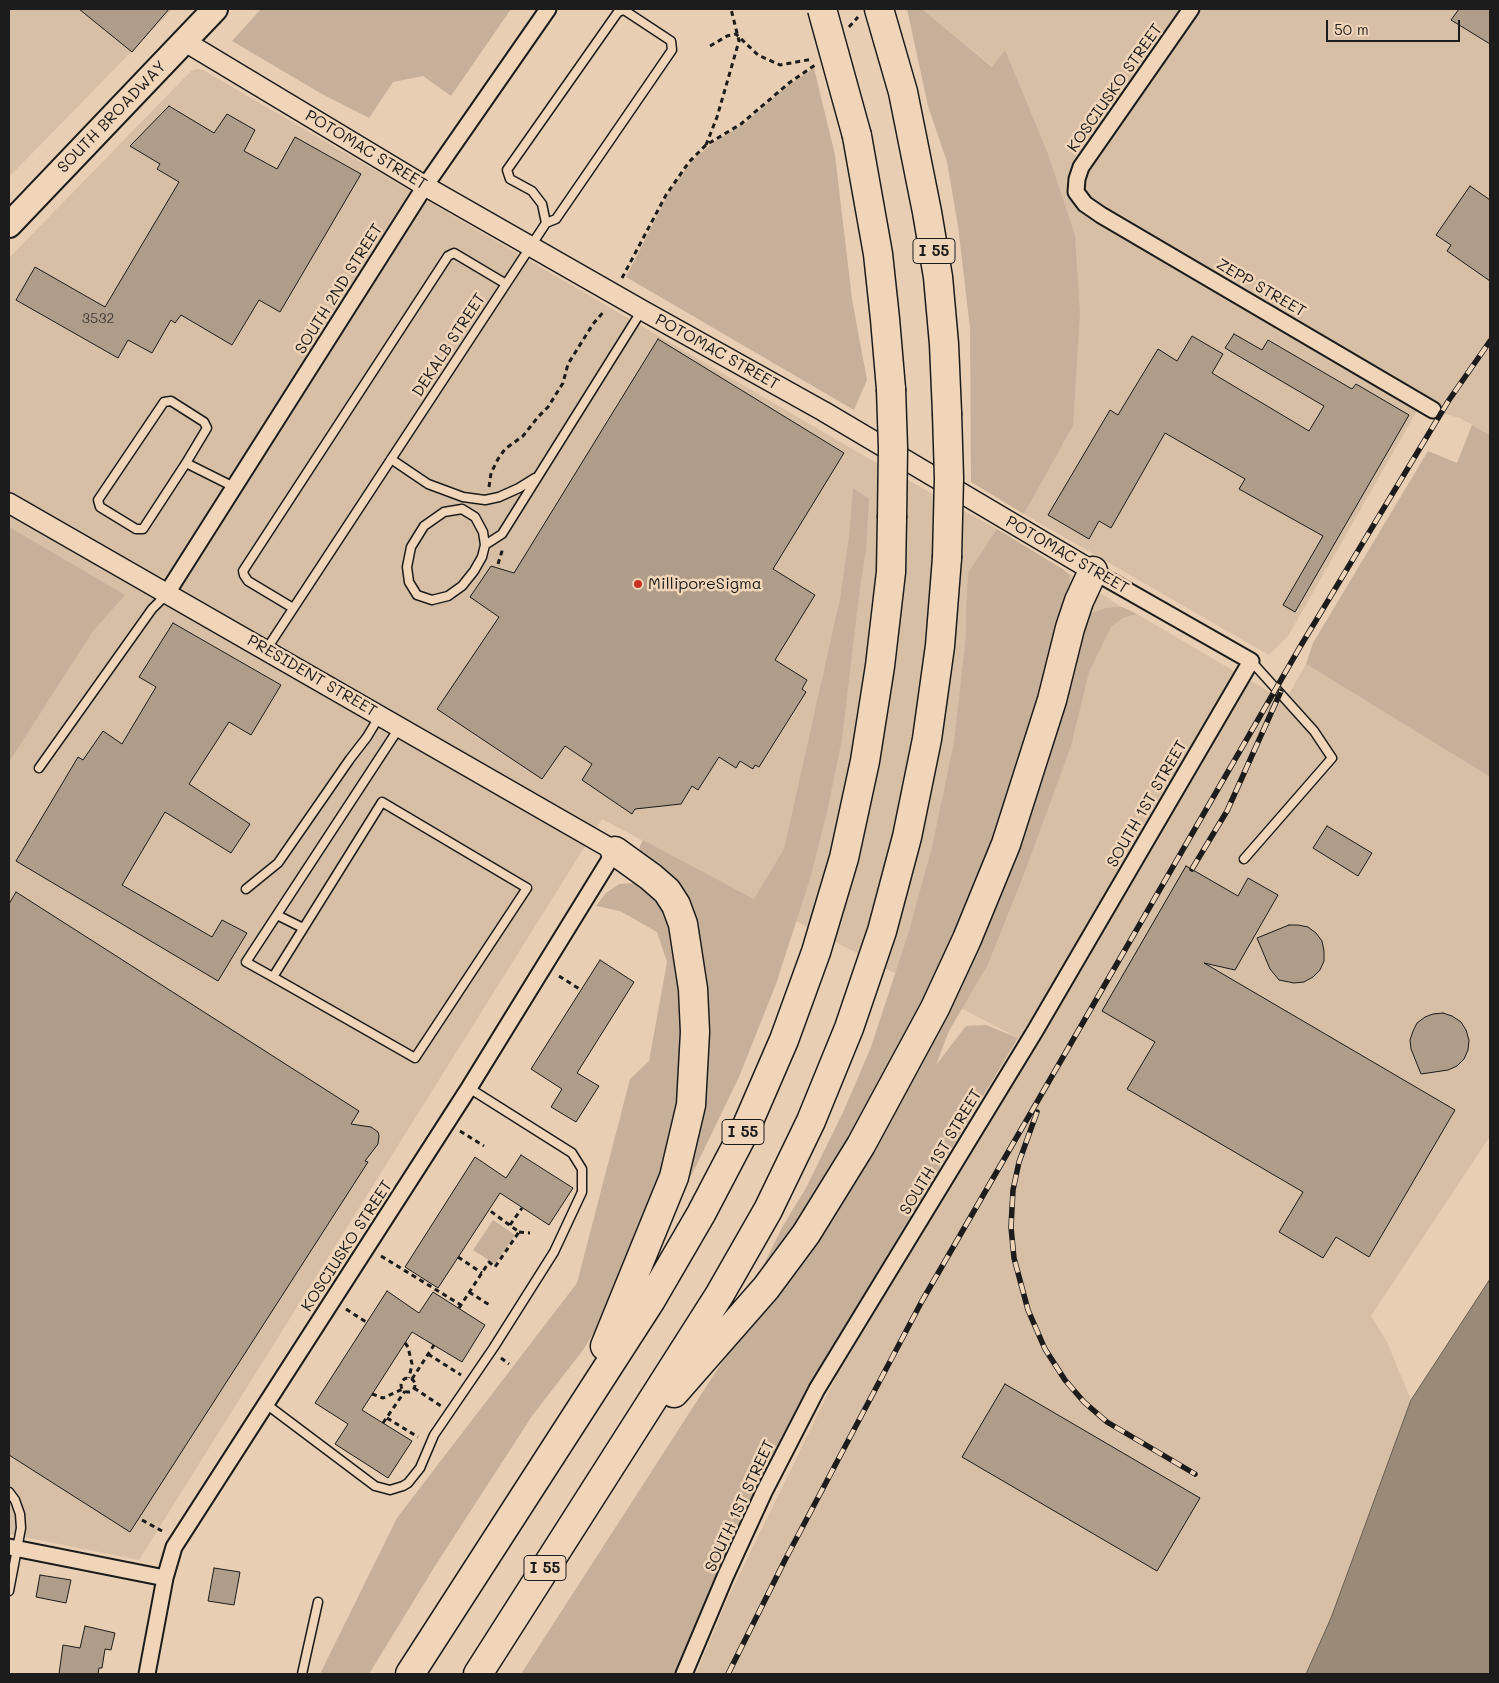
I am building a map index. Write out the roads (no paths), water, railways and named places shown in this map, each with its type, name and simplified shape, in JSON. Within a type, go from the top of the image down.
[{"type":"highway","name":"I 55","points":[[410,1674],[650,1300],[701,1214],[740,1138],[784,1040],[816,952],[844,858],[865,761],[880,666],[890,572],[893,448],[885,319],[878,254],[856,136],[822,9]]},
{"type":"highway","name":"I 55","points":[[478,1674],[715,1302],[768,1210],[811,1121],[849,1028],[882,931],[907,838],[927,738],[939,655],[947,558],[949,478],[944,344],[938,277],[903,92],[869,12]]},
{"type":"highway","points":[[613,1462],[766,1288],[806,1234],[861,1145],[904,1067],[935,1008],[967,940],[1006,844],[1052,700],[1070,628],[1093,571]]},
{"type":"highway","points":[[578,1412],[674,1177],[691,1105],[694,1072],[693,990],[683,924],[676,905],[667,891],[615,851]]},
{"type":"main road","name":"SOUTH BROADWAY","points":[[9,225],[215,9]]},
{"type":"street","name":"SOUTH 2ND STREET","points":[[167,593],[425,186],[548,9]]},
{"type":"street","name":"KOSCIUSKO STREET","points":[[1076,192],[1081,166],[1191,9]]},
{"type":"street","name":"POTOMAC STREET","points":[[184,41],[425,186],[823,411],[1093,571],[1251,661]]},
{"type":"street","name":"ZEPP STREET","points":[[1076,192],[1085,204],[1101,215],[1432,410]]},
{"type":"street","name":"PRESIDENT STREET","points":[[9,503],[615,851]]},
{"type":"street","name":"SOUTH 1ST STREET","points":[[684,1674],[764,1492],[817,1389],[1035,1031],[1251,661]]},
{"type":"street","name":"KOSCIUSKO STREET","points":[[147,1674],[165,1578],[174,1547],[469,1088],[615,851]]},
{"type":"street","points":[[13,1548],[165,1578]]},
{"type":"lane","name":"DEKALB STREET","points":[[266,650],[546,223],[556,219],[672,50],[671,42],[624,10],[618,12],[507,170],[510,179],[532,191],[542,204],[546,223]]},
{"type":"lane","points":[[293,608],[248,581],[243,570],[448,256],[454,253],[506,284]]},
{"type":"lane","points":[[485,545],[502,534],[642,310]]},
{"type":"lane","points":[[171,401],[204,422],[207,428],[186,463],[143,529],[136,529],[100,507],[98,500],[164,402],[171,401]]},
{"type":"lane","points":[[390,460],[428,484],[463,498],[485,500],[499,497],[537,477]]},
{"type":"lane","points":[[186,463],[234,487]]},
{"type":"lane","points":[[462,509],[463,498]]},
{"type":"lane","points":[[462,509],[475,517],[483,532],[485,545],[478,564],[462,586],[448,596],[432,600],[417,595],[409,582],[407,567],[411,547],[424,526],[444,512],[462,509]]},
{"type":"lane","points":[[39,768],[152,609],[167,593]]},
{"type":"lane","points":[[1244,859],[1332,758],[1314,731],[1251,661]]},
{"type":"lane","points":[[246,888],[278,863],[380,716]]},
{"type":"lane","points":[[273,977],[382,802],[527,888],[416,1058],[246,962],[400,727]]},
{"type":"lane","points":[[277,915],[303,928]]},
{"type":"lane","points":[[266,1404],[375,1486],[390,1490],[408,1482],[420,1468],[434,1436],[554,1252],[582,1192],[582,1169],[572,1153],[469,1088]]},
{"type":"lane","points":[[9,1492],[15,1500],[20,1514],[20,1528],[13,1548],[9,1591]]},
{"type":"lane","points":[[302,1674],[318,1602]]},
{"type":"railway","points":[[728,1674],[785,1560],[922,1301],[1300,647],[1449,400],[1490,341]]},
{"type":"railway","points":[[1192,869],[1227,811],[1281,691]]},
{"type":"railway","points":[[1037,1112],[1019,1162],[1013,1190],[1011,1227],[1014,1258],[1028,1310],[1045,1349],[1065,1380],[1084,1402],[1107,1422],[1195,1474]]},
{"type":"place","name":"MilliporeSigma","points":[[638,584]]}]
